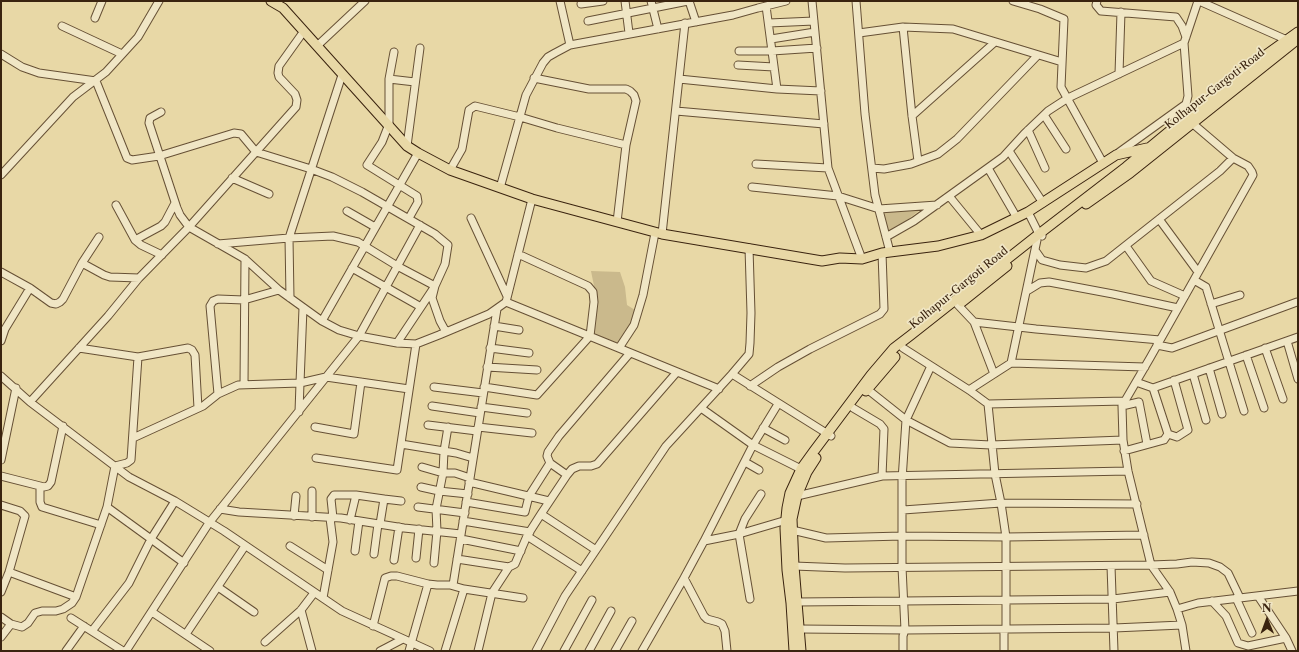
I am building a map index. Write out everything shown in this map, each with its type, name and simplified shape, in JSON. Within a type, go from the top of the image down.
[{"type":"main road","points":[[271,1],[283,8],[304,30],[342,75],[389,124],[407,146],[418,153],[450,170],[532,199],[659,233],[822,260],[840,258],[862,259],[886,253],[938,246],[981,235],[1028,212],[1116,155],[1147,148]]},
{"type":"main road","points":[[794,651],[787,570],[790,493],[829,434],[871,375],[894,348],[1039,237],[1126,167],[1147,148],[1190,119],[1298,32]]},
{"type":"main road","name":"Kolhapur-Gargoti Road","points":[[829,434],[853,408],[903,348],[996,275],[1039,237],[1130,172],[1190,119],[1298,39]]},
{"type":"main road","points":[[801,651],[792,530],[789,520],[804,471]]},
{"type":"street","points":[[95,18],[102,1]]},
{"type":"street","points":[[1,175],[74,97],[86,86],[96,81],[106,72],[138,37],[159,1]]},
{"type":"street","points":[[317,46],[365,1]]},
{"type":"street","points":[[560,1],[570,44]]},
{"type":"street","points":[[581,4],[603,1]]},
{"type":"street","points":[[625,1],[629,33]]},
{"type":"street","points":[[588,21],[626,13],[652,4],[688,1],[696,22]]},
{"type":"street","points":[[500,188],[526,95],[534,78],[548,57],[570,44],[733,16],[786,1]]},
{"type":"street","points":[[812,1],[828,168],[862,259]]},
{"type":"street","points":[[750,386],[784,363],[880,314],[884,309],[886,237],[875,195],[865,114],[856,1]]},
{"type":"street","points":[[1013,1],[1040,9],[1064,19],[1062,87],[1103,163]]},
{"type":"street","points":[[1097,1],[1096,5],[1101,10],[1176,17],[1182,26],[1185,40],[1188,96],[1186,104],[1190,119],[1233,158],[1248,166],[1252,172],[1252,178],[1159,343],[1123,403],[1124,451],[1151,565],[1170,592],[1177,609],[1182,625],[1186,651]]},
{"type":"street","points":[[886,237],[914,221],[1003,157],[1044,115],[1068,98],[1185,40],[1199,1],[1287,40]]},
{"type":"street","points":[[652,4],[658,29]]},
{"type":"street","points":[[766,6],[777,89]]},
{"type":"street","points":[[1119,74],[1121,12]]},
{"type":"street","points":[[768,23],[814,21]]},
{"type":"street","points":[[619,348],[634,325],[659,233],[676,111],[685,24]]},
{"type":"street","points":[[62,26],[122,54]]},
{"type":"street","points":[[859,33],[903,27],[954,29],[1062,62]]},
{"type":"street","points":[[903,27],[918,161]]},
{"type":"street","points":[[30,402],[108,316],[140,278],[189,227],[296,107],[298,100],[295,94],[279,77],[278,73],[279,66],[304,30]]},
{"type":"street","points":[[771,39],[815,32]]},
{"type":"street","points":[[912,116],[995,42]]},
{"type":"street","points":[[407,146],[420,48]]},
{"type":"street","points":[[739,51],[772,51],[816,48]]},
{"type":"street","points":[[394,52],[390,79],[389,124],[382,142],[367,165],[417,196],[418,202],[409,218]]},
{"type":"street","points":[[1,54],[22,67],[39,73],[96,81]]},
{"type":"street","points":[[872,168],[884,169],[911,164],[938,154],[957,139],[1038,55]]},
{"type":"street","points":[[738,65],[774,67]]},
{"type":"street","points":[[290,298],[289,238],[342,75]]},
{"type":"street","points":[[534,78],[589,89],[626,89],[634,95],[636,101],[626,145],[617,222]]},
{"type":"street","points":[[390,79],[416,82]]},
{"type":"street","points":[[679,79],[777,89],[821,91]]},
{"type":"street","points":[[96,81],[127,158],[132,160],[160,156],[234,133],[240,134],[256,152],[332,177],[409,218],[435,234],[448,245],[445,264],[435,286],[397,343]]},
{"type":"street","points":[[1116,155],[1186,104]]},
{"type":"street","points":[[450,170],[462,149],[469,110],[475,106],[626,145]]},
{"type":"street","points":[[676,111],[824,124]]},
{"type":"street","points":[[161,112],[150,118],[149,123],[175,203],[180,215],[189,227],[245,259],[279,290],[322,321],[339,330],[359,336],[397,343],[416,344],[496,309],[506,299],[532,199]]},
{"type":"street","points":[[1044,115],[1066,149]]},
{"type":"street","points":[[1028,130],[1045,168]]},
{"type":"street","points":[[1009,150],[1043,203]]},
{"type":"street","points":[[322,321],[418,153]]},
{"type":"street","points":[[1035,250],[1042,260],[1060,265],[1086,268],[1106,262],[1220,171],[1233,158]]},
{"type":"street","points":[[756,164],[828,168]]},
{"type":"street","points":[[988,168],[1017,218]]},
{"type":"street","points":[[232,178],[269,194]]},
{"type":"street","points":[[752,187],[838,196],[879,209],[937,205]]},
{"type":"street","points":[[950,196],[981,235]]},
{"type":"street","points":[[135,240],[161,226],[165,222],[175,203]]},
{"type":"street","points":[[116,204],[135,240],[140,245],[162,255]]},
{"type":"street","points":[[347,211],[375,227]]},
{"type":"street","points":[[1011,363],[1039,237],[1028,212]]},
{"type":"street","points":[[471,218],[506,299],[630,353],[719,389]]},
{"type":"street","points":[[1159,219],[1198,272]]},
{"type":"street","points":[[71,618],[125,651],[209,523],[359,336],[420,225]]},
{"type":"street","points":[[218,244],[333,236],[358,242],[435,286]]},
{"type":"street","points":[[1,272],[30,288],[51,303],[56,304],[60,302],[82,263],[99,237]]},
{"type":"street","points":[[1126,246],[1152,282],[1185,296]]},
{"type":"street","points":[[536,651],[565,596],[666,446],[749,354],[751,306],[749,248]]},
{"type":"street","points":[[434,387],[537,395],[590,336],[594,302],[593,292],[588,286],[518,254]]},
{"type":"street","points":[[244,385],[245,259]]},
{"type":"street","points":[[82,263],[110,277],[140,278]]},
{"type":"street","points":[[352,268],[421,307]]},
{"type":"street","points":[[1194,280],[1206,287],[1244,411]]},
{"type":"street","points":[[1026,291],[1040,283],[1049,282],[1178,308]]},
{"type":"street","points":[[435,286],[432,298],[440,321],[446,332]]},
{"type":"street","points":[[1,341],[5,329],[30,288]]},
{"type":"street","points":[[218,394],[210,306],[213,301],[218,299],[244,300],[279,290]]},
{"type":"street","points":[[1211,304],[1240,295]]},
{"type":"street","points":[[974,322],[1159,343],[1172,348],[1297,302]]},
{"type":"street","points":[[958,305],[974,322],[994,374]]},
{"type":"street","points":[[299,412],[304,308]]},
{"type":"street","points":[[453,585],[496,309]]},
{"type":"street","points":[[494,326],[520,330]]},
{"type":"street","points":[[1136,382],[1153,388],[1298,337]]},
{"type":"street","points":[[1287,341],[1298,379]]},
{"type":"street","points":[[316,458],[397,470],[416,344]]},
{"type":"street","points":[[79,348],[138,358],[188,348],[192,350],[195,355],[198,408]]},
{"type":"street","points":[[490,348],[529,353]]},
{"type":"street","points":[[903,348],[969,390],[988,404],[1139,402],[1147,444]]},
{"type":"street","points":[[1265,348],[1283,399]]},
{"type":"street","points":[[567,475],[550,463],[547,456],[548,452],[559,436],[630,353]]},
{"type":"street","points":[[1246,355],[1264,408]]},
{"type":"street","points":[[115,466],[127,463],[131,460],[138,358]]},
{"type":"street","points":[[969,390],[1011,363],[1145,367]]},
{"type":"street","points":[[903,651],[904,601],[902,536],[906,420],[931,366]]},
{"type":"street","points":[[487,367],[537,370]]},
{"type":"street","points":[[1209,368],[1222,414]]},
{"type":"street","points":[[478,651],[492,593],[509,567],[515,564],[528,534],[567,475],[572,469],[579,466],[591,466],[597,464],[677,372]]},
{"type":"street","points":[[732,374],[778,404],[829,434]]},
{"type":"street","points":[[1193,374],[1206,420]]},
{"type":"street","points":[[1,376],[30,402],[129,477],[175,501],[224,531],[342,611],[430,651]]},
{"type":"street","points":[[133,438],[203,406],[218,394],[238,385],[300,382],[326,377],[409,389]]},
{"type":"street","points":[[1168,434],[1177,437],[1188,430],[1174,380]]},
{"type":"street","points":[[315,427],[354,434],[362,382]]},
{"type":"street","points":[[1,460],[16,388]]},
{"type":"street","points":[[1153,388],[1168,434]]},
{"type":"street","points":[[867,390],[906,420],[950,443],[992,445],[1123,440]]},
{"type":"street","points":[[642,651],[684,578],[754,444],[778,404]]},
{"type":"street","points":[[988,404],[995,474],[1006,537],[1006,629],[1004,632],[1004,651]]},
{"type":"street","points":[[432,406],[527,413]]},
{"type":"street","points":[[701,408],[754,444],[804,471]]},
{"type":"street","points":[[853,408],[880,424],[884,429],[882,476]]},
{"type":"street","points":[[428,425],[532,433]]},
{"type":"street","points":[[1,476],[40,486],[48,486],[51,482],[63,426]]},
{"type":"street","points":[[434,563],[437,531],[436,509],[443,473],[444,451],[448,427]]},
{"type":"street","points":[[763,428],[785,440]]},
{"type":"street","points":[[1124,451],[1164,440],[1168,434]]},
{"type":"street","points":[[401,444],[456,453],[473,458]]},
{"type":"street","points":[[745,462],[759,470]]},
{"type":"street","points":[[466,502],[525,512],[529,496],[550,463]]},
{"type":"street","points":[[1,617],[11,624],[22,627],[28,623],[35,614],[42,611],[56,611],[63,609],[72,603],[76,597],[107,507],[115,466]]},
{"type":"street","points":[[422,467],[443,473],[455,473],[470,480],[549,501]]},
{"type":"street","points":[[796,496],[882,476],[1128,472]]},
{"type":"street","points":[[40,486],[40,502],[42,507],[100,525]]},
{"type":"street","points":[[421,487],[439,491],[468,494]]},
{"type":"street","points":[[312,491],[312,517]]},
{"type":"street","points":[[750,599],[739,534],[745,519],[761,494]]},
{"type":"street","points":[[323,598],[333,542],[331,499],[334,495],[356,495],[401,501]]},
{"type":"street","points":[[350,520],[356,495]]},
{"type":"street","points":[[294,516],[296,496]]},
{"type":"street","points":[[374,554],[384,499]]},
{"type":"street","points":[[92,631],[129,583],[151,539],[175,501]]},
{"type":"street","points":[[903,510],[1001,503],[1137,504]]},
{"type":"street","points":[[1,505],[20,512],[25,516],[9,572],[1,592]]},
{"type":"street","points":[[418,506],[465,512]]},
{"type":"street","points":[[107,507],[184,563]]},
{"type":"street","points":[[220,509],[239,512],[332,518],[419,530],[437,531],[521,551]]},
{"type":"street","points":[[540,514],[596,550]]},
{"type":"street","points":[[704,541],[739,534],[789,520]]},
{"type":"street","points":[[354,551],[359,521]]},
{"type":"street","points":[[463,521],[528,534],[582,571]]},
{"type":"street","points":[[394,560],[400,527]]},
{"type":"street","points":[[416,558],[419,530]]},
{"type":"street","points":[[792,530],[826,538],[902,536],[1006,537],[1144,534]]},
{"type":"street","points":[[186,634],[244,546]]},
{"type":"street","points":[[290,546],[328,570]]},
{"type":"street","points":[[457,559],[509,567]]},
{"type":"street","points":[[794,566],[1006,567],[1151,565],[1192,562],[1209,563],[1220,567],[1228,573],[1252,632]]},
{"type":"street","points":[[1111,566],[1114,651]]},
{"type":"street","points":[[9,572],[76,597]]},
{"type":"street","points":[[373,626],[385,578],[391,576],[397,576],[428,584],[453,585],[464,589],[523,598]]},
{"type":"street","points":[[684,578],[704,616],[707,619],[722,624],[725,631],[727,651]]},
{"type":"street","points":[[409,651],[428,584]]},
{"type":"street","points":[[218,587],[254,612]]},
{"type":"street","points":[[445,651],[464,589]]},
{"type":"street","points":[[1177,609],[1198,603],[1298,591]]},
{"type":"street","points":[[797,602],[1113,599],[1170,592]]},
{"type":"street","points":[[265,642],[301,610],[314,593]]},
{"type":"street","points":[[1258,596],[1286,638],[1292,651]]},
{"type":"street","points":[[564,651],[592,600]]},
{"type":"street","points":[[1212,601],[1226,616],[1238,643],[1248,646],[1286,638]]},
{"type":"street","points":[[301,610],[312,651]]},
{"type":"street","points":[[152,612],[210,651]]},
{"type":"street","points":[[589,651],[611,612]]},
{"type":"street","points":[[615,651],[632,621]]},
{"type":"street","points":[[1,637],[11,624]]},
{"type":"street","points":[[800,629],[904,630],[1114,628],[1182,625]]},
{"type":"street","points":[[66,651],[84,626]]},
{"type":"street","points":[[380,651],[403,639]]},
{"type":"shaded area","points":[[926,205],[886,237],[884,208]]},
{"type":"shaded area","points":[[591,271],[620,272],[625,287],[627,305],[635,310],[631,324],[617,345],[592,334],[597,307]]}]
